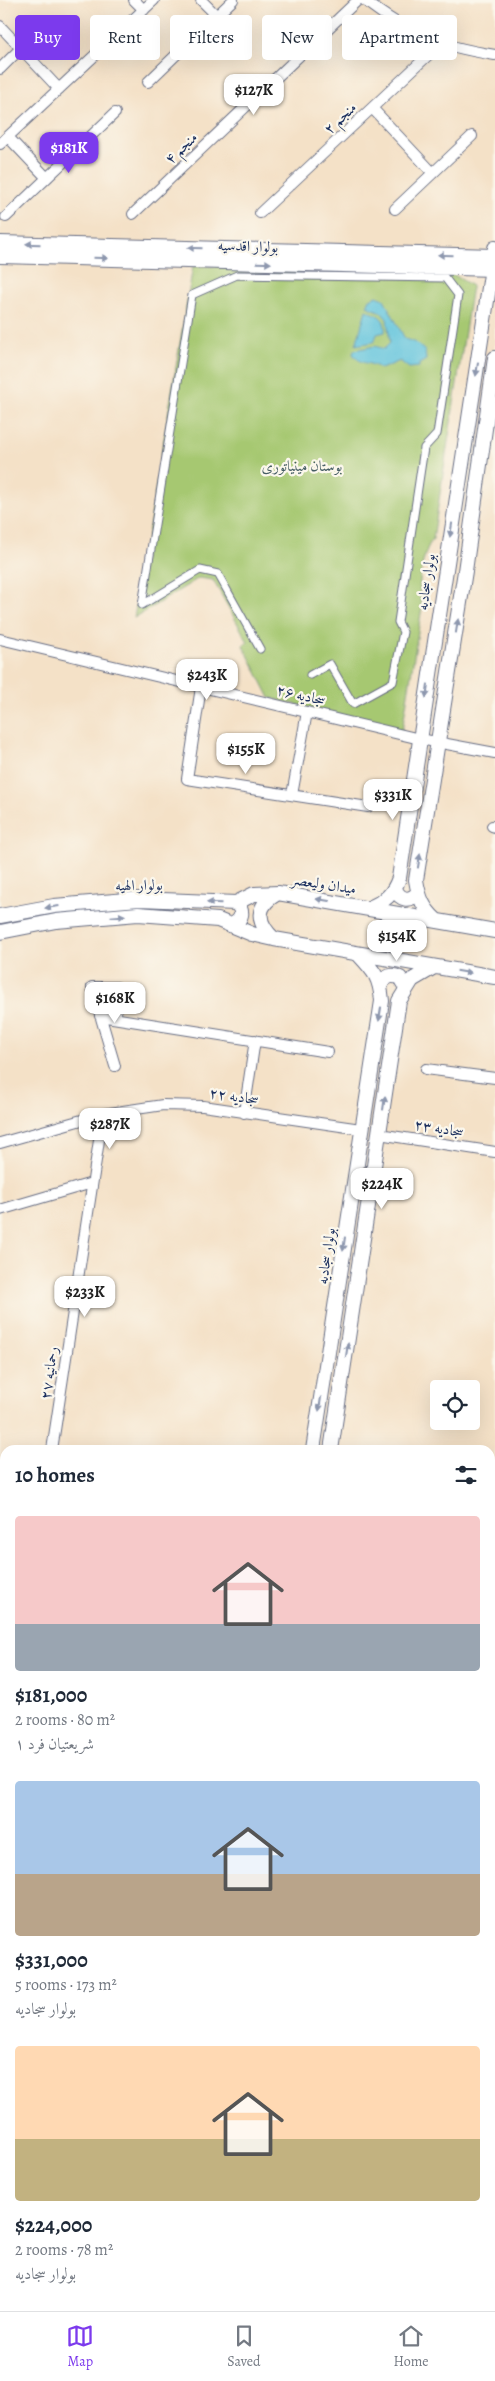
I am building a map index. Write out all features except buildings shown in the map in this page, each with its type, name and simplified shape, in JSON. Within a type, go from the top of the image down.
[{"type":"main road","name":"بولوار اقدسیه","points":[[0,243],[494,260]]},
{"type":"main road","name":"بولوار اقدسیه","points":[[0,256],[462,268],[494,260]]},
{"type":"main road","name":"بولوار سجادیه","points":[[395,889],[399,878],[494,260]]},
{"type":"main road","points":[[462,268],[473,275],[482,285],[488,300]]},
{"type":"main road","points":[[436,920],[424,910],[416,880],[491,413],[495,358]]},
{"type":"main road","points":[[368,908],[384,901],[395,889],[398,896],[405,899],[412,898],[418,893]]},
{"type":"main road","name":"میدان ولیعصر","points":[[274,939],[264,929],[261,921],[261,912],[269,898],[278,893],[495,931]]},
{"type":"main road","name":"بولوار الهیه","points":[[0,916],[54,906],[139,899],[236,903],[254,894],[278,893]]},
{"type":"main road","points":[[232,924],[239,921],[242,915],[241,908],[236,903]]},
{"type":"main road","name":"بولوار الهیه","points":[[0,932],[56,921],[138,914],[218,920],[232,924],[252,934],[274,939]]},
{"type":"main road","points":[[274,939],[495,977]]},
{"type":"main road","name":"بولوار سجادیه","points":[[314,1445],[382,1001],[380,984],[374,970],[360,955]]},
{"type":"main road","points":[[332,1445],[399,1001],[406,988],[420,974],[434,967]]},
{"type":"main road","points":[[380,984],[389,976],[395,976],[400,978],[406,988]]},
{"type":"street","points":[[134,0],[144,10]]},
{"type":"street","points":[[0,144],[154,0]]},
{"type":"street","points":[[201,0],[216,15]]},
{"type":"street","points":[[218,15],[234,0]]},
{"type":"street","name":"منجم ۴","points":[[133,214],[358,0]]},
{"type":"street","points":[[364,0],[384,15]]},
{"type":"street","points":[[0,26],[15,42]]},
{"type":"street","points":[[457,47],[495,54]]},
{"type":"street","points":[[0,68],[15,54]]},
{"type":"street","points":[[32,60],[59,89]]},
{"type":"street","points":[[148,82],[171,60]]},
{"type":"street","name":"منجم ۲","points":[[260,213],[423,60]]},
{"type":"street","points":[[372,108],[433,173]]},
{"type":"street","points":[[6,217],[115,113]]},
{"type":"street","points":[[8,136],[47,178]]},
{"type":"street","points":[[395,209],[472,136]]},
{"type":"street","points":[[260,649],[218,574],[200,570],[142,605],[192,296],[237,275],[445,278],[458,296],[437,434],[424,448],[398,622],[403,632],[393,682],[353,704],[330,664],[310,675]]},
{"type":"street","name":"سجادیه ۲۶","points":[[0,639],[420,739],[495,753]]},
{"type":"street","points":[[202,687],[187,778],[368,807]]},
{"type":"street","points":[[292,795],[307,712]]},
{"type":"street","points":[[115,1066],[92,987],[117,987],[116,1018]]},
{"type":"street","points":[[100,1016],[328,1052]]},
{"type":"street","points":[[244,1113],[255,1040]]},
{"type":"street","points":[[426,1069],[495,1078]]},
{"type":"street","name":"سجادیه ۲۲","points":[[0,1143],[103,1114],[163,1105],[203,1106],[361,1129]]},
{"type":"street","name":"رحمانیه ۲۷","points":[[53,1445],[103,1114]]},
{"type":"street","name":"سجادیه ۲۳","points":[[379,1134],[495,1152]]},
{"type":"street","points":[[0,1210],[92,1183]]},
{"type":"green space","name":"بوستان مینیاتوری","points":[[193,266],[446,270],[472,286],[433,539],[426,553],[421,572],[420,600],[422,607],[402,731],[270,698],[243,645],[248,642],[213,580],[199,578],[134,618]]},
{"type":"water","points":[[377,296],[384,299],[405,339],[416,343],[425,351],[426,360],[419,364],[419,367],[409,368],[400,361],[381,369],[359,360],[353,354],[354,350],[375,346],[384,349],[390,343],[387,319],[381,312],[367,306],[370,299]]},
{"type":"water","points":[[366,310],[378,315],[383,320],[385,332],[377,334],[374,342],[356,345]]}]
